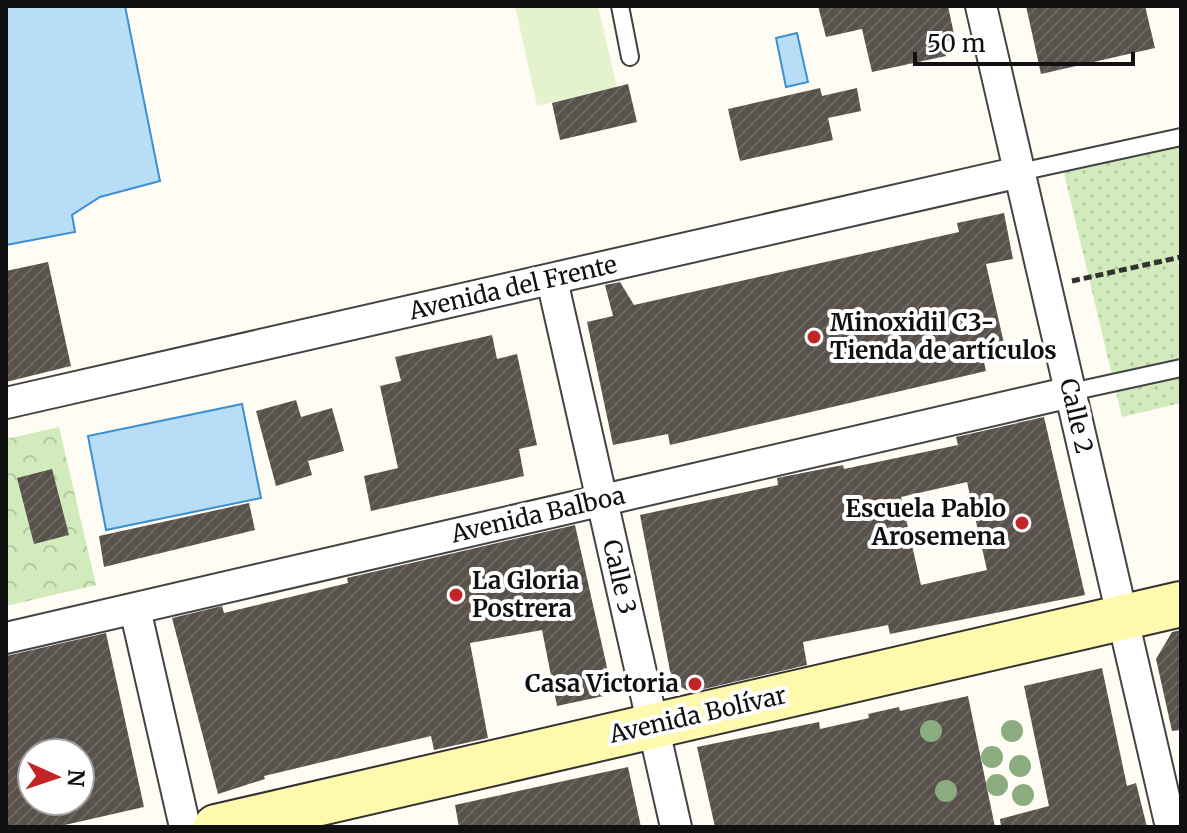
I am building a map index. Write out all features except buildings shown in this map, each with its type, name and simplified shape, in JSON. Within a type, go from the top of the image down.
[{"type":"street","name":"Calle 2","points":[[981,6],[1171,827]]},
{"type":"street","name":"Avenida del Frente","points":[[6,403],[1020,172]]},
{"type":"street","name":"Calle 3","points":[[552,280],[676,827]]},
{"type":"street","name":"Avenida Balboa","points":[[6,638],[1071,392]]},
{"type":"street","name":"Avenida Bolívar","points":[[216,827],[1181,604]]},
{"type":"street","points":[[135,609],[185,827]]},
{"type":"lane","points":[[620,6],[630,57]]},
{"type":"lane","points":[[1020,172],[1181,137]]},
{"type":"lane","points":[[1071,392],[1181,368]]},
{"type":"path","points":[[1047,286],[1181,257]]},
{"type":"green space","points":[[515,6],[598,6],[617,88],[537,106]]},
{"type":"green space","points":[[1181,141],[1181,403],[1122,417],[1063,169]]},
{"type":"green space","points":[[59,427],[96,585],[6,606],[6,439]]},
{"type":"water","points":[[6,6],[125,6],[160,181],[100,197],[72,215],[75,232],[6,245]]},
{"type":"water","points":[[797,33],[808,82],[786,87],[776,38]]},
{"type":"water","points":[[242,404],[261,498],[106,530],[88,436]]},
{"type":"place","name":"Minoxidil C3- Tienda de artículos","points":[[814,337]]},
{"type":"place","name":"Escuela Pablo Arosemena","points":[[1022,523]]},
{"type":"place","name":"La Gloria Postrera","points":[[456,595]]},
{"type":"place","name":"Casa Victoria","points":[[695,684]]}]
